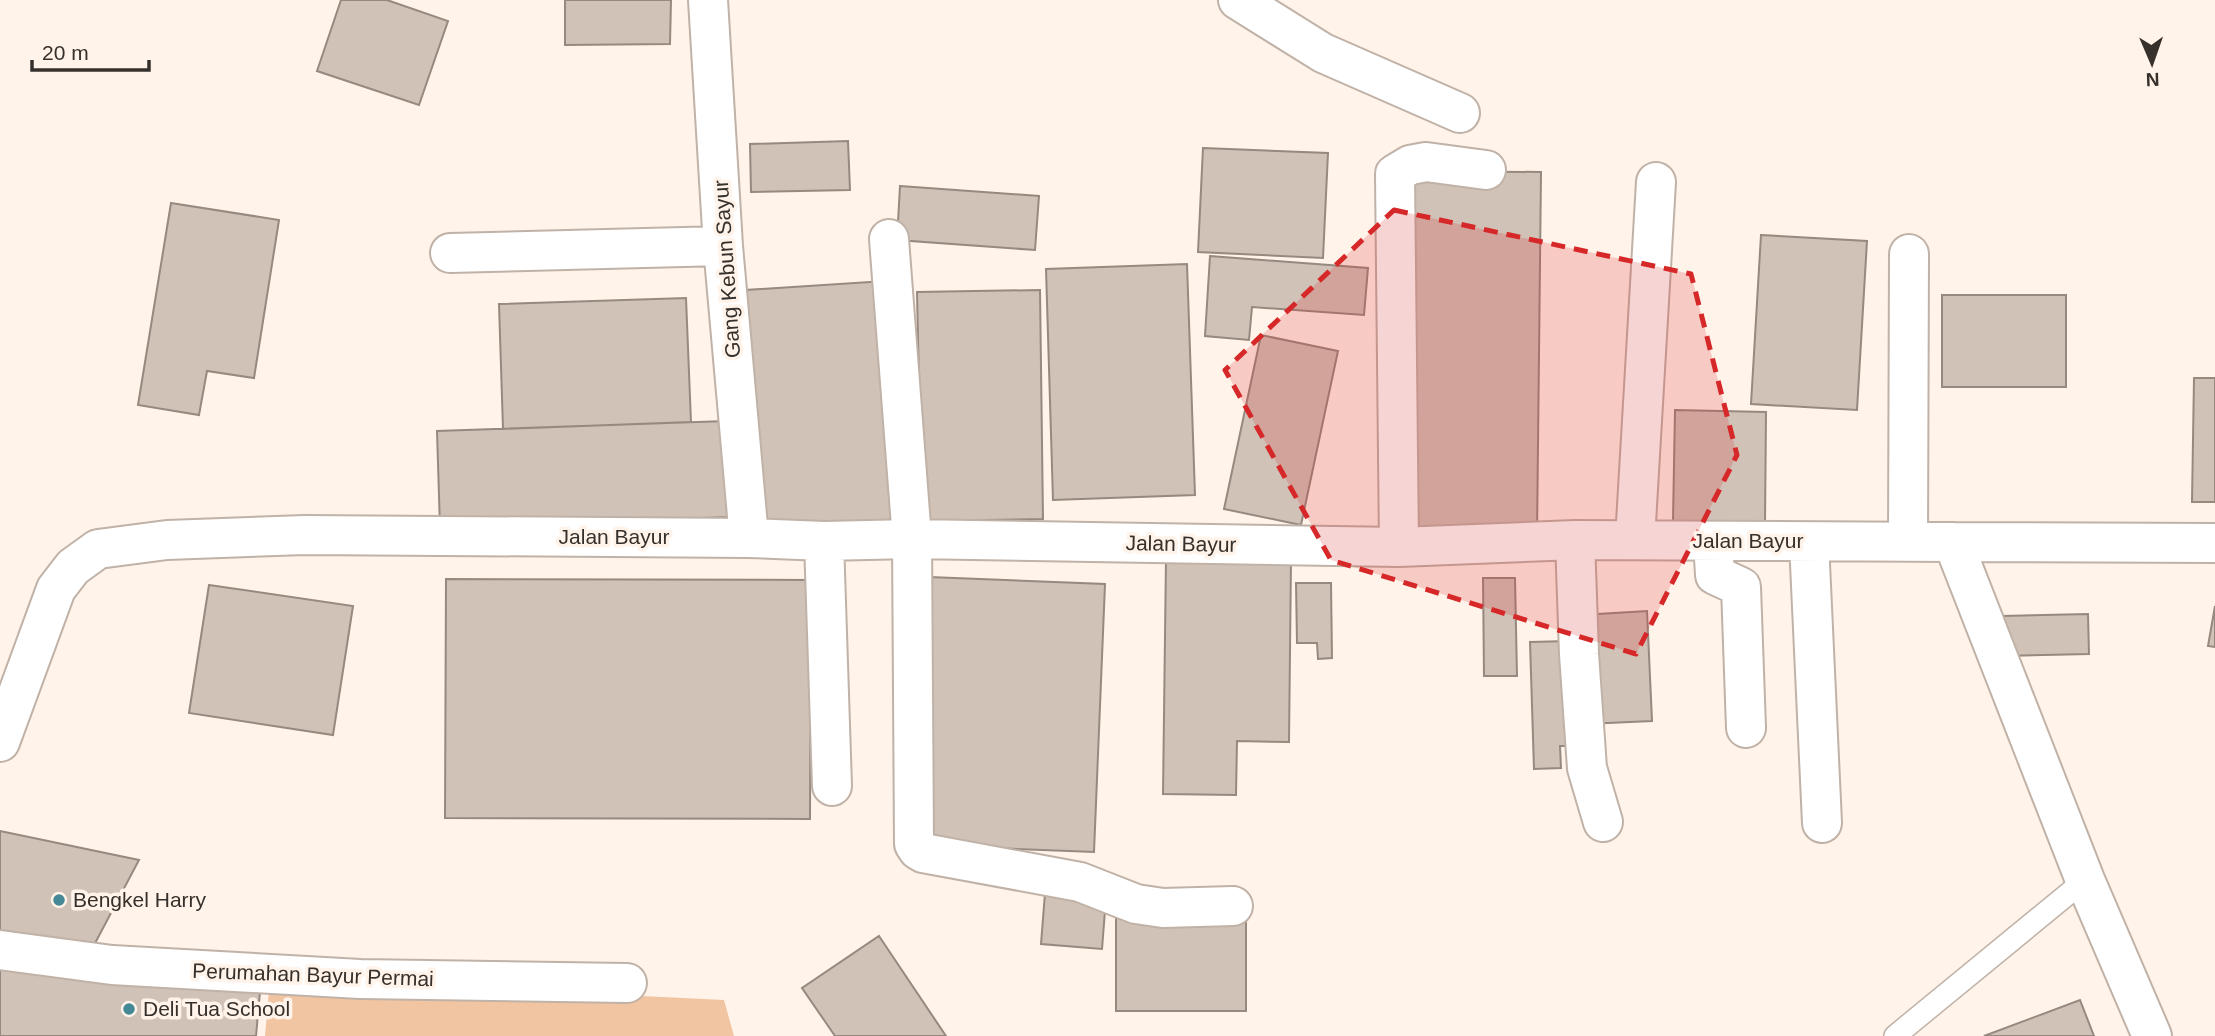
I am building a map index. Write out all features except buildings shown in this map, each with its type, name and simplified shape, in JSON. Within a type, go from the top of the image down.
[{"type":"street","name":"Gang Kebun Sayur","points":[[708,0],[723,246],[749,538]]},
{"type":"street","points":[[1238,0],[1323,53],[1460,113]]},
{"type":"street","points":[[1399,547],[1395,174],[1410,165],[1426,162],[1486,170]]},
{"type":"street","points":[[1635,540],[1656,182]]},
{"type":"street","points":[[889,239],[912,540],[914,844],[923,853],[1080,882],[1136,904],[1163,908],[1233,906]]},
{"type":"street","points":[[450,253],[723,246]]},
{"type":"street","points":[[1908,541],[1909,254]]},
{"type":"street","name":"Jalan Bayur","points":[[0,741],[56,589],[73,567],[98,549],[167,540],[305,535],[1399,547],[1575,540],[2215,543]]},
{"type":"street","points":[[1575,540],[1587,768],[1603,822]]},
{"type":"street","points":[[824,541],[832,786]]},
{"type":"street","points":[[1713,541],[1715,575],[1741,587],[1746,728]]},
{"type":"street","points":[[1809,542],[1822,823]]},
{"type":"street","points":[[1953,542],[2085,880],[2152,1036]]},
{"type":"street","name":"Perumahan Bayur Permai","points":[[0,950],[112,965],[346,978],[627,983]]},
{"type":"lane","points":[[1895,1036],[2085,880]]},
{"type":"highlighted area","points":[[1394,210],[1691,274],[1737,455],[1636,654],[1331,560],[1225,370]]},
{"type":"shaded area","points":[[270,978],[724,1000],[734,1036],[265,1036]]},
{"type":"place","name":"Bengkel Harry","points":[[59,900]]},
{"type":"place","name":"Deli Tua School","points":[[129,1009]]}]
